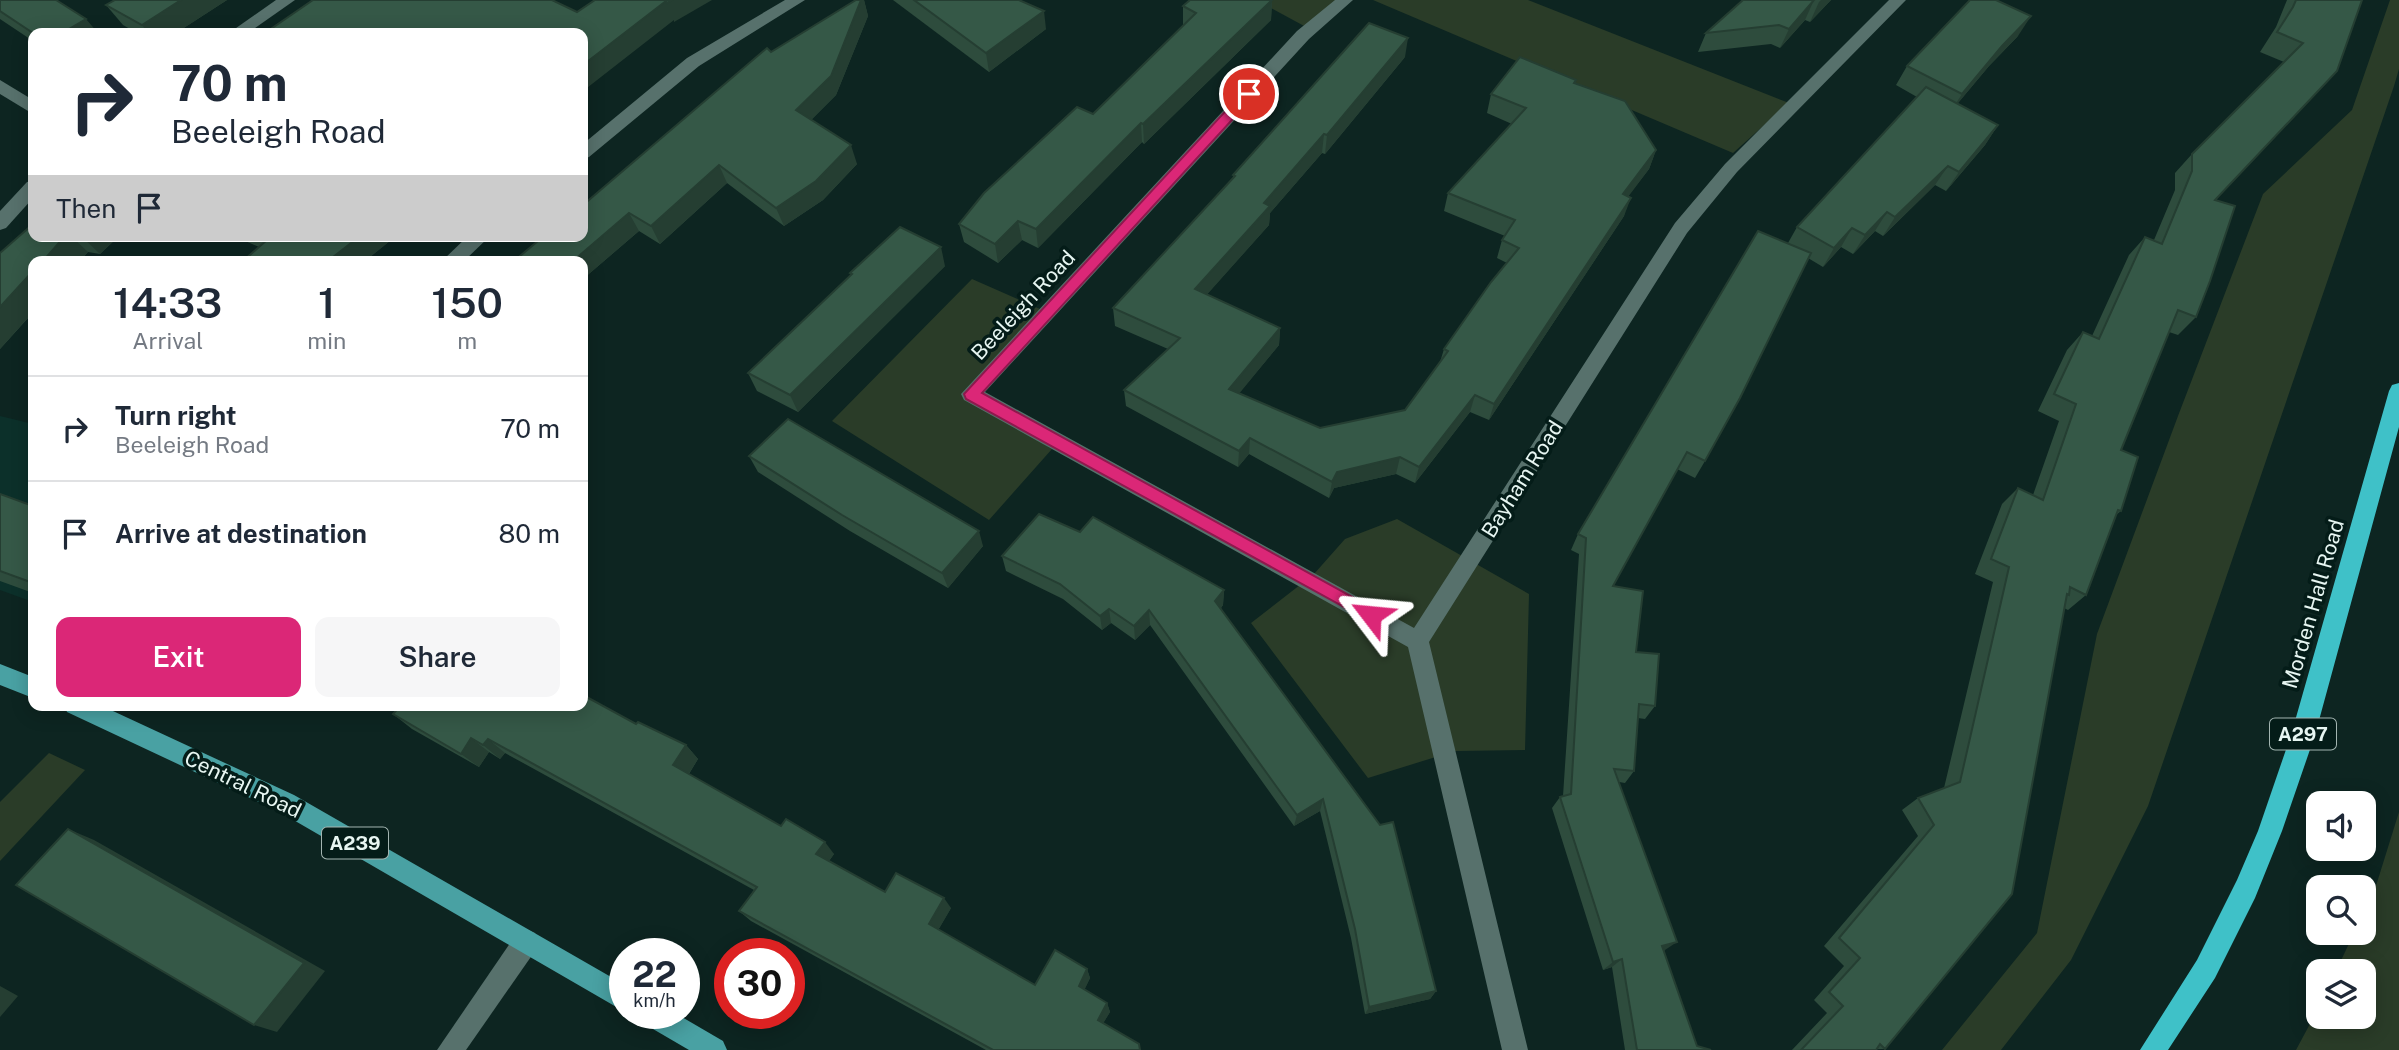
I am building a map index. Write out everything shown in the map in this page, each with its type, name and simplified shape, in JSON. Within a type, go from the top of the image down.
[{"type":"highway","name":"Morden Hall Road","points":[[2153,1050],[2206,969],[2246,889],[2270,831],[2302,735],[2399,394]]},
{"type":"main road","points":[[0,674],[28,686]]},
{"type":"main road","name":"Central Road","points":[[88,711],[286,803],[609,990]]},
{"type":"main road","points":[[678,1029],[715,1050]]},
{"type":"street","points":[[245,28],[287,0]]},
{"type":"street","points":[[588,149],[693,62],[797,0]]},
{"type":"street","name":"Beeleigh Road","points":[[1345,0],[1303,35],[971,394],[1418,641]]},
{"type":"street","name":"Bayham Road","points":[[1418,641],[1681,228],[1731,169],[1898,0]]},
{"type":"street","points":[[0,86],[28,105]]},
{"type":"street","points":[[0,222],[28,192]]},
{"type":"street","points":[[457,256],[474,242]]},
{"type":"street","points":[[1418,641],[1515,1050]]},
{"type":"street","points":[[450,1050],[526,942]]},
{"type":"shaded area","points":[[1338,0],[1306,27],[1258,1]]},
{"type":"shaded area","points":[[1373,0],[1528,0],[1789,103],[1733,153]]},
{"type":"shaded area","points":[[2390,0],[2399,0],[2399,69],[2394,86],[2148,806],[2071,960],[2001,1050],[1942,1050],[2037,933],[2097,634],[2178,416],[2263,194],[2352,110]]},
{"type":"shaded area","points":[[972,279],[1040,309],[962,395],[1052,449],[989,520],[832,421]]},
{"type":"shaded area","points":[[0,416],[28,423],[28,600],[0,590]]},
{"type":"shaded area","points":[[1397,519],[1529,594],[1525,750],[1455,751],[1368,778],[1251,623],[1314,574],[1345,539]]},
{"type":"shaded area","points":[[49,753],[85,770],[0,861],[0,802]]},
{"type":"shaded area","points":[[2399,812],[2399,1050],[2296,1050],[2307,1029],[2376,1029],[2376,959],[2342,959],[2348,945],[2376,945],[2376,886]]},
{"type":"building","points":[[0,0],[56,0],[86,19],[71,28],[28,30],[0,11]]},
{"type":"building","points":[[115,0],[181,0],[142,25],[106,5]]},
{"type":"building","points":[[313,0],[552,0],[577,12],[595,0],[672,0],[667,3],[666,1],[588,61],[588,28],[272,28]]},
{"type":"building","points":[[856,0],[861,0],[831,76],[796,110],[851,145],[816,181],[776,208],[719,165],[651,226],[629,213],[579,256],[520,256],[537,242],[588,242],[588,201],[767,48],[771,52]]},
{"type":"building","points":[[914,0],[1019,0],[1044,11],[986,53]]},
{"type":"building","points":[[1190,0],[1272,0],[1141,123],[1036,229],[1018,221],[995,244],[959,224],[984,193],[1077,107],[1093,114],[1196,13],[1183,6]]},
{"type":"building","points":[[1743,0],[1814,0],[1789,29],[1779,25],[1706,33]]},
{"type":"building","points":[[1970,0],[1996,0],[2031,16],[1962,94],[1907,66]]},
{"type":"building","points":[[2296,0],[2362,0],[2337,71],[2215,200],[2235,206],[2210,281],[2196,317],[2178,310],[2121,450],[2138,457],[2121,511],[2118,510],[2086,595],[2070,587],[2069,595],[2067,594],[2012,894],[1885,1049],[1880,1044],[1876,1050],[1801,1050],[1843,1006],[1829,992],[1860,958],[1839,938],[1934,825],[1918,798],[1960,782],[2009,567],[1991,559],[2018,488],[2043,500],[2076,404],[2054,394],[2083,332],[2099,339],[2145,237],[2162,244],[2192,171],[2192,154],[2303,43],[2277,32]]},
{"type":"building","points":[[1369,23],[1408,38],[1327,135],[1324,134],[1264,203],[1270,206],[1195,289],[1280,328],[1229,389],[1320,428],[1405,410],[1448,351],[1444,349],[1491,282],[1519,248],[1502,240],[1515,220],[1448,193],[1526,108],[1491,94],[1520,57],[1576,80],[1574,83],[1625,101],[1656,150],[1623,194],[1631,198],[1494,404],[1475,395],[1419,467],[1400,457],[1337,472],[1332,482],[1250,438],[1239,451],[1124,390],[1180,338],[1113,308],[1235,176],[1233,175]]},
{"type":"building","points":[[1926,87],[1998,125],[1959,172],[1948,166],[1895,217],[1887,212],[1865,235],[1852,228],[1834,248],[1797,227]]},
{"type":"building","points":[[900,227],[941,247],[790,395],[748,373],[852,274],[850,273]]},
{"type":"building","points":[[28,228],[28,242],[60,242],[47,256],[28,256],[28,276],[0,307],[0,253]]},
{"type":"building","points":[[1758,231],[1811,253],[1740,398],[1705,461],[1687,452],[1613,586],[1643,591],[1636,652],[1659,654],[1655,706],[1639,704],[1634,771],[1614,769],[1677,942],[1662,946],[1697,1046],[1711,1050],[1637,1050],[1622,959],[1613,962],[1560,797],[1571,794],[1586,538],[1578,534]]},
{"type":"building","points":[[265,242],[352,242],[334,256],[249,256]]},
{"type":"building","points":[[788,419],[979,531],[942,573],[842,515],[749,456]]},
{"type":"building","points":[[0,494],[28,504],[28,581],[0,571]]},
{"type":"building","points":[[1039,514],[1080,532],[1093,517],[1224,590],[1215,601],[1380,825],[1393,822],[1436,991],[1369,1007],[1355,929],[1323,799],[1297,815],[1149,610],[1134,626],[1109,609],[1100,616],[1060,584],[1002,556]]},
{"type":"building","points":[[588,698],[636,724],[638,722],[686,745],[673,765],[781,826],[786,819],[825,842],[816,854],[885,892],[896,873],[944,898],[929,924],[1035,985],[1055,950],[1087,969],[1079,986],[1107,1003],[1098,1020],[1139,1044],[1140,1050],[993,1050],[805,947],[805,938],[788,938],[739,911],[757,887],[488,739],[483,745],[471,738],[461,754],[393,714],[396,711],[588,711]]},
{"type":"building","points":[[68,829],[304,963],[254,1025],[16,885]]},
{"type":"route","points":[[1249,94],[971,394],[1371,615]]}]
